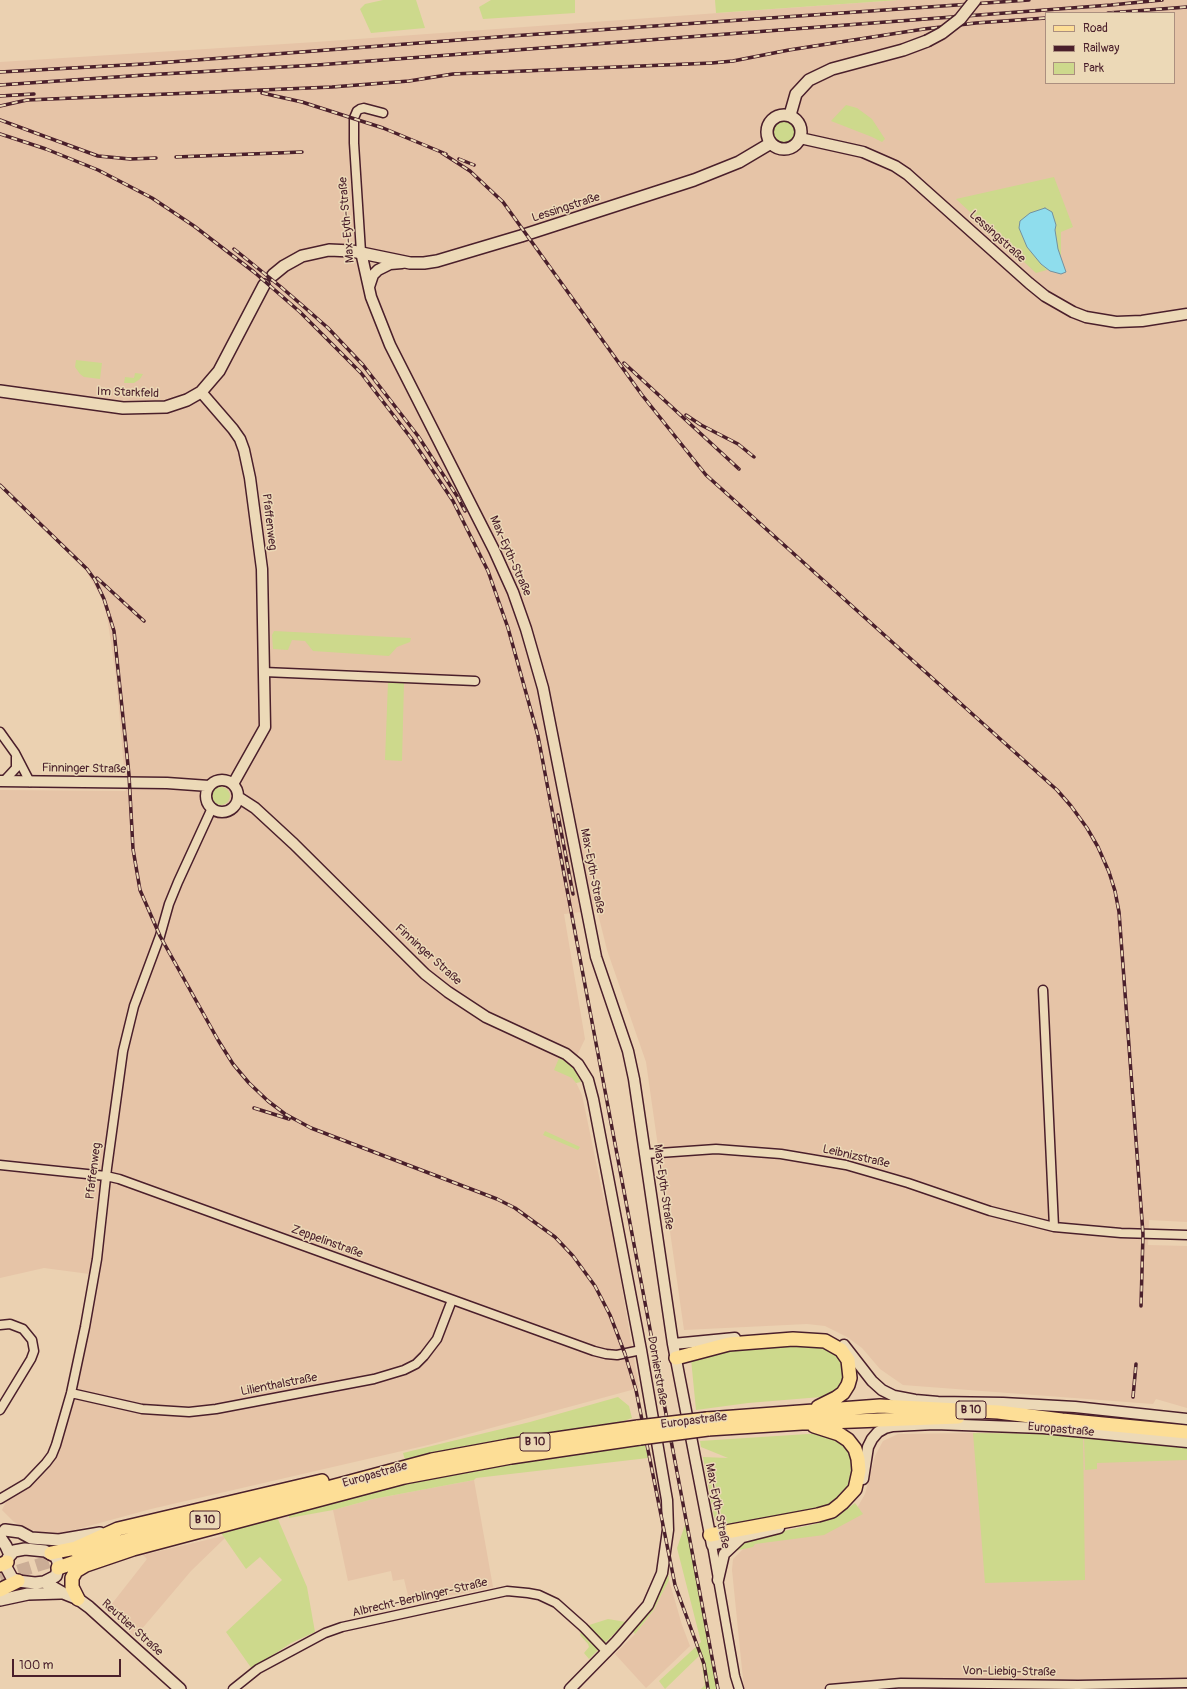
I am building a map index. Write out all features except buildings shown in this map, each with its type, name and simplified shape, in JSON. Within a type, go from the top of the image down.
[{"type":"main road","points":[[790,115],[796,94],[809,80],[832,69],[903,50],[927,41],[942,33],[960,19],[974,0]]},
{"type":"main road","points":[[779,115],[790,115],[798,122],[801,128],[800,138],[792,147],[780,149],[771,143],[767,136],[766,130],[770,121],[779,115]]},
{"type":"main road","name":"Lessingstraße","points":[[361,252],[410,263],[424,263],[452,256],[694,180],[739,162],[771,143]]},
{"type":"main road","points":[[273,275],[293,260],[311,253],[336,249],[361,252]]},
{"type":"main road","name":"Im Starkfeld","points":[[0,391],[100,406],[140,408],[166,407],[187,400],[201,392],[219,371],[264,285]]},
{"type":"main road","points":[[676,1358],[729,1344],[793,1339],[825,1341],[841,1350],[848,1360],[850,1378],[843,1393],[813,1410]]},
{"type":"main road","name":"B 10","points":[[880,1406],[938,1402]]},
{"type":"main road","name":"Europastraße","points":[[78,1553],[432,1460],[508,1446],[639,1433],[813,1410],[880,1406],[998,1412],[1062,1420],[1187,1432]]},
{"type":"main road","name":"Europastraße","points":[[708,1424],[802,1423],[954,1417],[1062,1420]]},
{"type":"main road","points":[[869,1420],[935,1424]]},
{"type":"main road","points":[[711,1540],[832,1511],[849,1496],[855,1488],[859,1471],[855,1449],[848,1440],[839,1434],[802,1423]]},
{"type":"main road","name":"Europastraße","points":[[332,1487],[408,1476],[639,1433]]},
{"type":"main road","points":[[2,1530],[20,1532],[31,1538],[60,1540],[84,1537],[359,1473],[432,1460]]},
{"type":"main road","points":[[78,1599],[72,1587],[73,1574],[80,1568],[111,1557],[408,1476]]},
{"type":"main road","points":[[51,1553],[76,1548],[118,1529]]},
{"type":"main road","points":[[2,1530],[6,1546],[5,1561],[8,1572],[12,1578],[18,1581],[30,1583],[44,1582],[57,1572],[81,1560],[111,1557]]},
{"type":"main road","points":[[2,1530],[25,1549]]},
{"type":"main road","points":[[0,1600],[28,1594],[63,1594],[57,1572],[56,1557],[51,1553],[45,1550],[18,1550],[5,1561]]},
{"type":"main road","points":[[0,1590],[18,1581]]},
{"type":"main road","name":"Reuttier Straße","points":[[44,1582],[63,1594],[78,1599],[104,1619],[180,1689]]},
{"type":"street","name":"Max-Eyth-Straße","points":[[383,113],[364,108],[357,111],[354,118],[354,143],[361,252],[371,297],[393,351],[494,550],[513,592],[526,629],[543,688],[596,957],[628,1051],[634,1079],[673,1344],[739,1689]]},
{"type":"street","name":"Lessingstraße","points":[[800,138],[863,152],[895,166],[907,174],[1028,283],[1045,296],[1073,312],[1086,317],[1116,322],[1142,321],[1187,314]]},
{"type":"street","points":[[371,297],[370,283],[375,272],[390,264],[410,263]]},
{"type":"street","name":"Pfaffenweg","points":[[201,392],[240,439],[248,464],[262,568],[265,727],[250,754],[242,761],[230,782]]},
{"type":"street","points":[[264,672],[475,681]]},
{"type":"street","points":[[0,732],[15,753],[30,782]]},
{"type":"street","points":[[2,781],[17,766],[15,753]]},
{"type":"street","name":"Finninger Straße","points":[[2,781],[167,783],[208,788],[218,780],[230,782]]},
{"type":"street","points":[[208,788],[206,799],[214,810],[225,812],[232,808],[237,801],[236,789],[230,782]]},
{"type":"street","name":"Finninger Straße","points":[[237,801],[255,808],[294,844],[410,960],[448,992],[486,1017],[566,1054],[578,1064],[586,1075]]},
{"type":"street","name":"Pfaffenweg","points":[[0,1499],[28,1483],[52,1455],[71,1393],[85,1327],[97,1259],[106,1176],[124,1051],[134,1006],[178,882],[202,831],[214,810]]},
{"type":"street","points":[[1043,990],[1054,1228]]},
{"type":"street","name":"Dornierstraße","points":[[570,1689],[607,1652],[648,1604],[662,1573],[667,1549],[669,1515],[641,1350],[593,1099],[586,1075]]},
{"type":"street","name":"Leibnizstraße","points":[[645,1154],[697,1150],[730,1150],[781,1154],[839,1163],[908,1183],[990,1211],[1054,1228],[1115,1233],[1187,1235]]},
{"type":"street","name":"Zeppelinstraße","points":[[0,1165],[106,1176],[119,1179],[452,1300],[606,1354],[617,1355],[641,1350]]},
{"type":"street","name":"Lilienthalstraße","points":[[71,1393],[142,1409],[189,1412],[222,1408],[374,1379],[404,1370],[416,1364],[424,1356],[436,1339],[452,1300]]},
{"type":"street","points":[[0,1325],[15,1325],[23,1329],[32,1340],[34,1351],[31,1359],[0,1410]]},
{"type":"street","name":"Europastraße","points":[[673,1344],[792,1334],[826,1336],[844,1346],[872,1381],[882,1390],[894,1396],[938,1402],[1041,1405],[1187,1419]]},
{"type":"street","name":"Europastraße","points":[[711,1540],[742,1536],[819,1520],[834,1515],[845,1507],[859,1491],[863,1481],[868,1447],[872,1439],[878,1432],[893,1426],[935,1424],[1043,1428],[1187,1442]]},
{"type":"street","points":[[718,1580],[724,1554],[742,1536]]},
{"type":"street","name":"Albrecht-Berblinger-Straße","points":[[233,1689],[258,1669],[325,1633],[342,1627],[507,1591],[528,1593],[544,1597],[556,1603],[583,1627],[607,1652]]},
{"type":"street","name":"Von-Liebig-Straße","points":[[830,1689],[901,1684],[944,1686],[1078,1687],[1187,1683]]},
{"type":"shaded area","points":[[899,0],[1187,0],[1187,1222],[1149,1220],[1148,1245],[1187,1246],[1187,1408],[1156,1399],[1153,1404],[903,1385],[880,1369],[862,1348],[847,1337],[825,1326],[807,1324],[684,1330],[646,1062],[607,950],[597,910],[564,914],[585,1039],[570,1070],[582,1095],[604,1200],[607,1200],[639,1388],[428,1445],[151,1509],[63,1533],[40,1532],[25,1528],[14,1522],[2,1510],[6,1502],[30,1487],[48,1470],[57,1456],[88,1334],[97,1275],[44,1268],[0,1278],[0,790],[126,791],[116,677],[107,616],[102,599],[85,569],[0,485],[0,62],[316,42]]},
{"type":"shaded area","points":[[973,1433],[1084,1435],[1187,1448],[1187,1689],[744,1689],[732,1570],[733,1559],[747,1545],[852,1517],[865,1494],[875,1456],[883,1441],[898,1434]]},
{"type":"shaded area","points":[[474,1480],[493,1587],[410,1604],[404,1579],[393,1581],[391,1571],[348,1581],[333,1510],[373,1499]]},
{"type":"shaded area","points":[[223,1536],[225,1538],[191,1571],[135,1637],[107,1610],[147,1559],[143,1555]]},
{"type":"shaded area","points":[[669,1580],[682,1625],[690,1646],[646,1688],[615,1654],[635,1634],[653,1611]]},
{"type":"green space","points":[[383,0],[416,0],[425,28],[371,33],[360,9],[365,4]]},
{"type":"green space","points":[[491,0],[575,0],[575,13],[483,19],[479,7]]},
{"type":"green space","points":[[715,0],[899,0],[716,13]]},
{"type":"green space","points":[[846,105],[857,108],[872,119],[885,139],[882,142],[831,121]]},
{"type":"green space","points":[[783,119],[788,120],[794,126],[794,136],[788,142],[783,143],[778,142],[772,136],[771,131],[772,126],[778,120]]},
{"type":"green space","points":[[1054,177],[1073,227],[1061,232],[1061,266],[1036,273],[956,199]]},
{"type":"green space","points":[[76,360],[102,363],[100,379],[84,377],[80,374],[75,367]]},
{"type":"green space","points":[[135,373],[143,374],[140,379],[134,383],[124,383],[125,377],[134,378]]},
{"type":"green space","points":[[274,631],[411,638],[410,642],[397,647],[389,656],[313,651],[305,641],[292,640],[288,650],[273,649],[272,635]]},
{"type":"green space","points":[[388,682],[404,683],[402,761],[385,760]]},
{"type":"green space","points":[[217,787],[225,787],[230,792],[228,803],[225,805],[217,805],[212,800],[212,792]]},
{"type":"green space","points":[[559,1058],[574,1069],[581,1082],[576,1083],[572,1078],[554,1070]]},
{"type":"green space","points":[[545,1131],[580,1147],[578,1150],[543,1135]]},
{"type":"green space","points":[[781,1344],[826,1345],[843,1359],[846,1380],[839,1388],[821,1397],[748,1403],[696,1410],[691,1359],[723,1350]]},
{"type":"green space","points":[[618,1397],[629,1406],[632,1418],[615,1424],[532,1436],[405,1460],[403,1453],[530,1422]]},
{"type":"green space","points":[[823,1433],[842,1440],[853,1455],[853,1484],[829,1508],[723,1527],[718,1524],[714,1517],[703,1457],[728,1458],[701,1447],[700,1441]]},
{"type":"green space","points":[[973,1433],[1083,1434],[1085,1580],[985,1583]]},
{"type":"green space","points":[[1084,1435],[1187,1446],[1187,1460],[1097,1463],[1097,1469],[1085,1470]]},
{"type":"green space","points":[[644,1440],[648,1458],[476,1478],[474,1480],[373,1499],[333,1510],[289,1518],[288,1511],[487,1464]]},
{"type":"green space","points":[[855,1503],[863,1514],[824,1535],[755,1544],[753,1547],[734,1551],[743,1542],[761,1536],[835,1518]]},
{"type":"green space","points":[[277,1517],[307,1587],[315,1632],[291,1643],[252,1669],[226,1632],[282,1580],[260,1557],[246,1569],[221,1533]]},
{"type":"green space","points":[[686,1522],[719,1689],[701,1689],[705,1685],[700,1655],[665,1689],[659,1681],[701,1642],[677,1548]]},
{"type":"green space","points":[[667,1563],[669,1580],[653,1611],[635,1634],[629,1627]]},
{"type":"green space","points":[[608,1619],[626,1622],[589,1659],[584,1653],[589,1647],[588,1644],[580,1635],[583,1627]]},
{"type":"water","points":[[1045,208],[1052,212],[1056,225],[1055,230],[1058,249],[1066,272],[1061,274],[1050,271],[1041,264],[1027,247],[1019,228],[1020,221],[1030,213]]},
{"type":"tunnel","points":[[0,1577],[67,1556]]},
{"type":"railway","points":[[0,72],[144,64],[511,36],[1029,0]]},
{"type":"railway","points":[[0,85],[317,65],[1162,0]]},
{"type":"railway","points":[[1121,12],[1187,7]]},
{"type":"railway","points":[[0,106],[27,100],[332,87],[409,81],[453,74],[712,63],[733,61],[789,50],[924,29],[976,23],[1045,18]]},
{"type":"railway","points":[[262,93],[302,102],[383,128],[446,154]]},
{"type":"railway","points":[[0,96],[34,94]]},
{"type":"railway","points":[[0,120],[98,156],[130,159],[156,158]]},
{"type":"railway","points":[[0,134],[46,149],[98,170],[152,198],[194,226],[254,272],[300,312],[361,373],[411,438],[453,501],[488,571],[508,628],[538,736],[718,1689]]},
{"type":"railway","points":[[176,157],[302,152]]},
{"type":"railway","points":[[442,153],[470,171],[503,202],[642,395],[706,475],[1057,790],[1087,828],[1098,847],[1109,872],[1115,891],[1119,912],[1143,1234],[1141,1306]]},
{"type":"railway","points":[[459,159],[474,165]]},
{"type":"railway","points":[[234,249],[328,328],[363,365],[418,436],[465,511]]},
{"type":"railway","points":[[624,363],[739,469]]},
{"type":"railway","points":[[686,415],[701,425],[738,444],[754,457]]},
{"type":"railway","points":[[0,485],[87,569],[95,580],[104,599],[114,631],[129,775],[133,849],[140,890],[160,936],[233,1064],[249,1083],[268,1101],[285,1114],[311,1128],[497,1199],[515,1208],[555,1237],[573,1256],[595,1286],[610,1315],[625,1354],[636,1390],[675,1585],[704,1664],[708,1689]]},
{"type":"railway","points":[[97,578],[144,621]]},
{"type":"railway","points":[[558,815],[573,894]]},
{"type":"railway","points":[[254,1108],[289,1119]]},
{"type":"railway","points":[[1133,1397],[1136,1364]]}]
